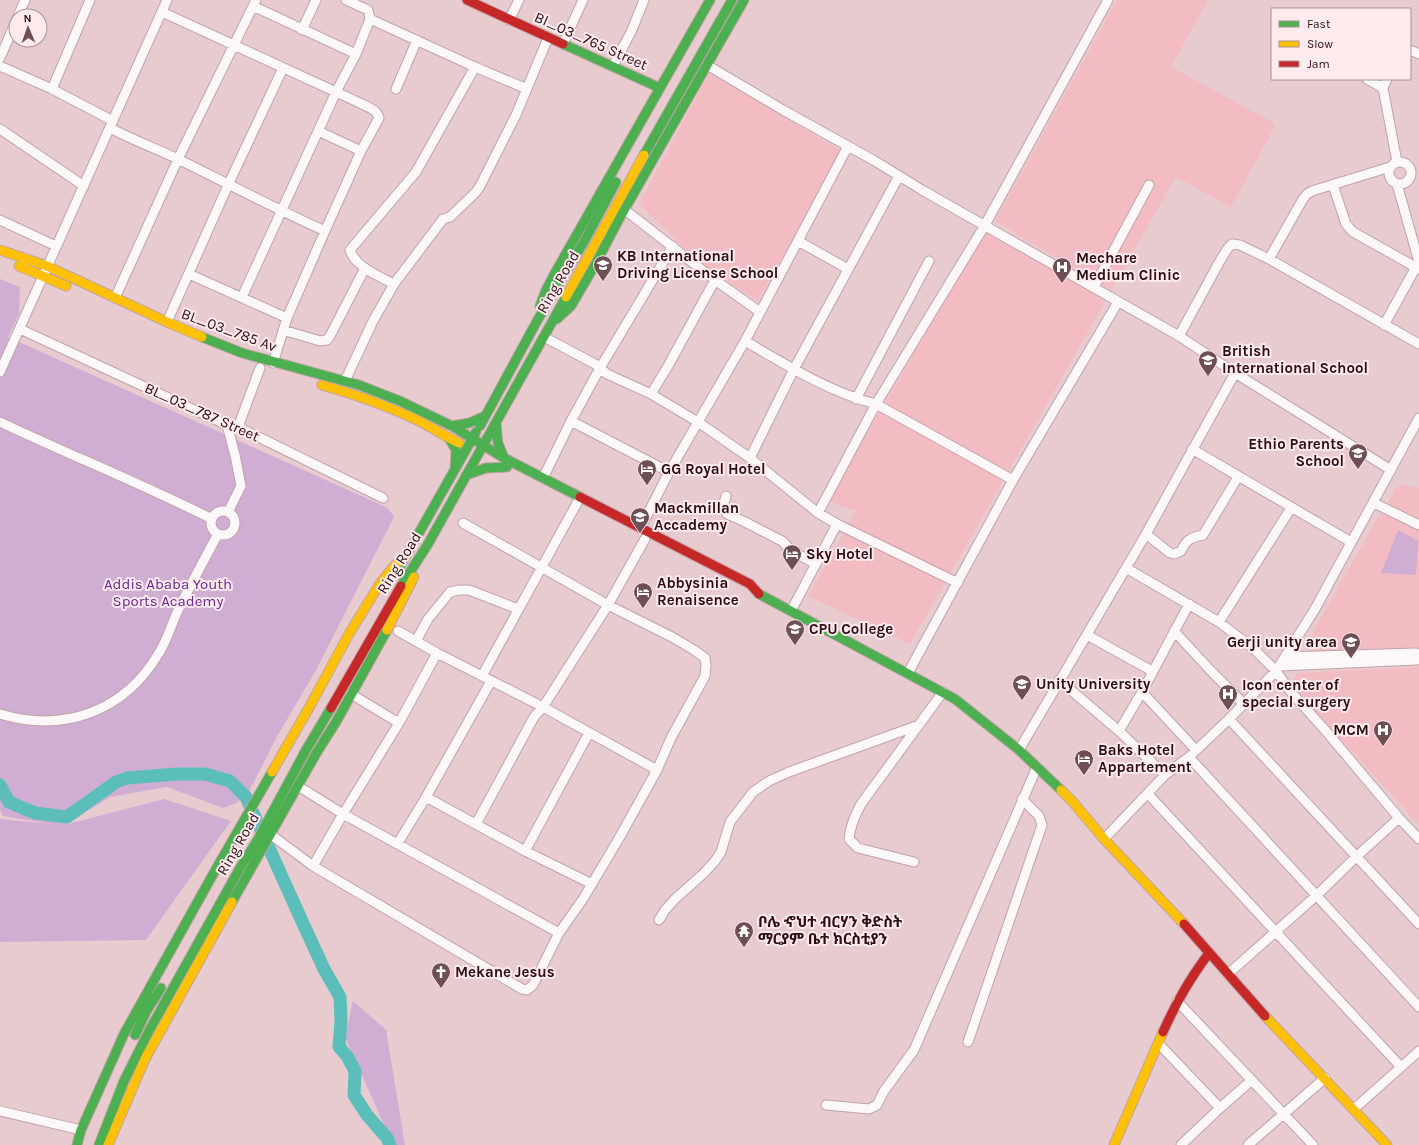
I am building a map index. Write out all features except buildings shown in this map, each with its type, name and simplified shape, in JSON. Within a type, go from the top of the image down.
[{"type":"main road","name":"Bl_03_765 Street","points":[[467,0],[660,88]]},
{"type":"main road","points":[[537,321],[541,302],[546,290],[710,0]]},
{"type":"main road","points":[[684,65],[720,0]]},
{"type":"main road","name":"Ring Road","points":[[99,1145],[124,1081],[149,1031],[240,868],[257,841],[306,750],[418,558],[428,544],[732,0]]},
{"type":"main road","points":[[551,323],[561,317],[571,306],[596,265],[624,210],[744,0]]},
{"type":"main road","name":"Ring Road","points":[[388,590],[537,321],[655,116]]},
{"type":"main road","name":"BL_03_785 Av","points":[[0,250],[47,266],[167,322],[242,353],[359,384],[389,396],[452,426],[475,435],[481,449],[467,448],[417,420],[362,397],[260,368],[118,309]]},
{"type":"main road","points":[[0,259],[77,290]]},
{"type":"main road","points":[[452,426],[469,423],[485,416]]},
{"type":"main road","points":[[496,423],[498,442],[504,458]]},
{"type":"main road","points":[[449,438],[456,450],[455,469]]},
{"type":"main road","points":[[481,449],[504,458],[641,527],[750,584],[757,593]]},
{"type":"main road","points":[[481,449],[507,468],[747,592],[757,593],[955,699],[1019,750],[1072,801],[1104,839],[1170,908],[1254,1003],[1387,1145]]},
{"type":"main road","points":[[466,475],[494,466],[507,468]]},
{"type":"main road","name":"Ring Road","points":[[77,1145],[81,1130],[124,1034],[366,607],[394,566],[408,553]]},
{"type":"main road","name":"Ring Road","points":[[108,1145],[145,1060],[168,1016],[268,837],[336,722],[390,625],[414,577],[418,558]]},
{"type":"main road","points":[[285,768],[302,736],[314,718]]},
{"type":"main road","points":[[182,953],[205,911]]},
{"type":"main road","points":[[1114,1145],[1177,1001],[1193,974],[1209,953]]},
{"type":"main road","points":[[132,1041],[147,1010],[166,979]]},
{"type":"street","points":[[52,89],[90,0]]},
{"type":"street","points":[[0,372],[4,353],[20,329],[167,0]]},
{"type":"street","points":[[302,30],[316,0]]},
{"type":"street","points":[[242,297],[336,92],[356,54],[370,19],[368,10],[346,0]]},
{"type":"street","points":[[509,20],[519,0]]},
{"type":"street","points":[[563,44],[583,0]]},
{"type":"street","points":[[612,66],[631,32],[644,0]]},
{"type":"street","points":[[818,513],[876,404],[985,225],[1108,0]]},
{"type":"street","points":[[115,298],[178,159],[255,3],[302,30],[356,54]]},
{"type":"street","points":[[162,12],[336,92],[377,112],[379,116],[361,151],[287,318],[273,362]]},
{"type":"street","points":[[370,19],[527,89]]},
{"type":"street","points":[[345,381],[373,321],[394,284],[443,219],[450,217],[476,192],[516,115],[548,38]]},
{"type":"street","points":[[0,58],[8,40]]},
{"type":"street","points":[[396,89],[417,40]]},
{"type":"street","points":[[707,65],[1179,336],[1235,373],[1391,470]]},
{"type":"street","points":[[0,66],[52,89],[112,124],[178,159],[281,211],[325,231]]},
{"type":"street","points":[[394,284],[365,268],[352,257],[350,250],[416,172],[475,67]]},
{"type":"street","points":[[167,322],[283,68]]},
{"type":"street","points":[[1369,80],[1383,88]]},
{"type":"street","points":[[1384,325],[1418,266],[1397,184],[1390,179],[1388,171],[1393,165],[1383,88],[1387,80]]},
{"type":"street","points":[[0,129],[84,186]]},
{"type":"street","points":[[318,131],[361,151]]},
{"type":"street","points":[[641,527],[669,472],[745,341],[848,146]]},
{"type":"street","points":[[1269,259],[1302,199],[1312,191],[1393,165],[1406,164],[1415,170],[1405,183],[1397,184]]},
{"type":"street","points":[[750,458],[794,369],[899,176]]},
{"type":"street","points":[[1094,287],[1150,185]]},
{"type":"street","points":[[1333,185],[1346,224],[1353,232],[1418,266]]},
{"type":"street","points":[[624,210],[673,246],[715,280],[760,312]]},
{"type":"street","points":[[0,220],[56,246]]},
{"type":"street","points":[[798,241],[848,269]]},
{"type":"street","points":[[1179,336],[1228,248],[1232,244],[1240,244],[1419,344]]},
{"type":"street","points":[[543,478],[571,421],[600,368],[673,246]]},
{"type":"street","points":[[856,399],[929,261]]},
{"type":"street","points":[[283,330],[320,341],[327,340],[365,268]]},
{"type":"street","points":[[189,274],[287,318]]},
{"type":"street","points":[[651,394],[715,280]]},
{"type":"street","points":[[908,673],[1014,480],[1118,302]]},
{"type":"street","name":"BL_03_787 Street","points":[[20,329],[227,425],[238,427],[383,498]]},
{"type":"street","points":[[544,337],[600,368],[607,374],[651,394],[698,422],[750,458],[818,513],[958,583]]},
{"type":"street","points":[[745,341],[794,369],[856,399],[876,404],[1014,480]]},
{"type":"street","points":[[238,427],[260,368]]},
{"type":"street","points":[[1019,750],[1146,534],[1235,373]]},
{"type":"street","points":[[1104,839],[1165,775],[1189,757],[1278,669],[1315,609],[1419,418]]},
{"type":"street","points":[[571,421],[669,472]]},
{"type":"street","points":[[0,422],[62,451],[158,492],[212,519]]},
{"type":"street","points":[[227,425],[241,486],[228,512]]},
{"type":"street","points":[[1192,449],[1351,542]]},
{"type":"street","points":[[1146,534],[1170,553],[1174,554],[1181,551],[1186,542],[1203,534],[1238,477]]},
{"type":"street","points":[[726,496],[723,507],[727,514],[782,541],[792,551],[816,564]]},
{"type":"street","points":[[482,676],[577,503]]},
{"type":"street","points":[[1374,503],[1419,525]]},
{"type":"street","points":[[1219,622],[1291,508]]},
{"type":"street","points":[[219,512],[228,512],[234,518],[235,522],[233,530],[226,535],[218,534],[211,526],[212,519],[219,512]]},
{"type":"street","points":[[268,837],[313,866],[522,989],[527,990],[533,985],[559,933],[583,900],[657,770],[671,738],[705,676],[706,664],[705,658],[672,637],[608,605],[463,523]]},
{"type":"street","points":[[791,611],[838,524]]},
{"type":"street","points":[[0,714],[33,720],[69,719],[108,706],[124,694],[138,682],[159,653],[187,591],[218,534]]},
{"type":"street","points":[[476,824],[534,717],[543,707],[608,605],[645,539]]},
{"type":"street","points":[[1126,568],[1219,622],[1278,669],[1290,691],[1399,818],[1419,839]]},
{"type":"street","points":[[416,641],[428,618],[450,592],[469,590],[518,609]]},
{"type":"street","points":[[1118,731],[1142,692],[1189,604]]},
{"type":"street","points":[[398,631],[437,653],[543,707],[657,770]]},
{"type":"street","points":[[1174,631],[1244,704]]},
{"type":"street","points":[[1087,634],[1152,671]]},
{"type":"street","points":[[313,866],[399,723],[437,653]]},
{"type":"street","points":[[1285,657],[1416,653],[1419,655]]},
{"type":"street","points":[[1278,669],[1419,659]]},
{"type":"street","points":[[1059,680],[1118,731],[1165,775]]},
{"type":"street","points":[[398,843],[426,797],[491,681]]},
{"type":"street","points":[[914,862],[858,848],[849,839],[853,821],[861,804],[943,692]]},
{"type":"street","points":[[1142,692],[1195,750]]},
{"type":"street","points":[[351,694],[399,723]]},
{"type":"street","points":[[1228,719],[1273,765],[1419,924]]},
{"type":"street","points":[[659,920],[675,899],[716,861],[721,852],[730,822],[753,792],[769,781],[789,772],[919,725]]},
{"type":"street","points":[[525,851],[589,733]]},
{"type":"street","points":[[1189,757],[1419,1007]]},
{"type":"street","points":[[826,1105],[869,1109],[876,1104],[914,1050],[1037,766]]},
{"type":"street","points":[[298,786],[343,814],[559,933]]},
{"type":"street","points":[[1148,794],[1276,930],[1401,1067]]},
{"type":"street","points":[[426,797],[525,851],[592,884]]},
{"type":"street","points":[[968,1042],[1042,825],[1040,816],[1022,799]]},
{"type":"street","points":[[1228,974],[1317,895],[1399,818]]},
{"type":"street","points":[[1177,1001],[1313,1145]]},
{"type":"street","points":[[1159,1044],[1220,1108]]},
{"type":"street","points":[[1354,1109],[1419,1051]]},
{"type":"street","points":[[1248,1145],[1325,1078]]},
{"type":"street","points":[[1181,1145],[1252,1080]]},
{"type":"street","points":[[0,1111],[81,1130]]},
{"type":"shaded area","points":[[1117,0],[1208,0],[1171,67],[1276,124],[1231,207],[1176,177],[1111,290],[995,221]]},
{"type":"shaded area","points":[[709,73],[842,151],[758,301],[697,261],[639,204]]},
{"type":"shaded area","points":[[986,231],[1106,300],[910,644],[808,596],[856,511],[827,501]]},
{"type":"shaded area","points":[[1402,485],[1419,488],[1419,650],[1323,653],[1314,650],[1310,637],[1380,514],[1384,515],[1389,513],[1391,507],[1388,502],[1397,487]]},
{"type":"shaded area","name":"MCM","points":[[1419,667],[1419,825],[1291,684],[1298,673]]},
{"type":"green space","name":"Addis Ababa Youth Sports Academy","points":[[0,279],[20,287],[19,314],[8,337],[388,508],[394,517],[316,670],[278,735],[247,795],[237,803],[223,808],[167,787],[110,797],[64,825],[164,799],[231,821],[146,940],[0,942],[0,819],[51,824],[3,816],[0,810]]},
{"type":"green space","points":[[1398,530],[1418,541],[1416,575],[1381,573]]},
{"type":"green space","points":[[353,1001],[386,1030],[405,1145],[393,1145],[345,1037]]},
{"type":"waterway","points":[[0,785],[9,802],[35,813],[67,817],[116,782],[127,778],[177,774],[205,774],[230,781],[246,797],[324,969],[340,997],[341,1020],[339,1047],[347,1056],[355,1071],[354,1095],[367,1115],[387,1138],[390,1145]]},
{"type":"traffic: fast","points":[[540,306],[555,273],[710,0]]},
{"type":"traffic: fast","points":[[644,155],[732,0]]},
{"type":"traffic: fast","points":[[557,319],[571,306],[744,0]]},
{"type":"traffic: fast","points":[[563,44],[660,88]]},
{"type":"traffic: fast","points":[[537,321],[585,240],[616,182]]},
{"type":"traffic: fast","points":[[401,586],[428,544],[566,297]]},
{"type":"traffic: fast","points":[[480,426],[537,321]]},
{"type":"traffic: fast","points":[[202,337],[242,353],[359,385],[400,401],[452,426],[504,458],[580,497]]},
{"type":"traffic: fast","points":[[452,426],[469,423],[485,416]]},
{"type":"traffic: fast","points":[[496,423],[498,443],[504,458]]},
{"type":"traffic: fast","points":[[398,570],[476,432]]},
{"type":"traffic: fast","points":[[449,438],[456,450],[455,469]]},
{"type":"traffic: fast","points":[[466,475],[486,468],[507,467]]},
{"type":"traffic: fast","points":[[759,594],[955,699],[1019,750],[1061,790]]},
{"type":"traffic: fast","points":[[232,902],[317,752],[336,722],[387,630]]},
{"type":"traffic: fast","points":[[99,1145],[124,1081],[149,1031],[331,708]]},
{"type":"traffic: fast","points":[[77,1145],[81,1130],[124,1034],[272,772]]},
{"type":"traffic: fast","points":[[135,1035],[147,1010],[161,988]]},
{"type":"traffic: slow","points":[[566,297],[644,155]]},
{"type":"traffic: slow","points":[[0,250],[47,266],[202,337]]},
{"type":"traffic: slow","points":[[19,266],[66,286]]},
{"type":"traffic: slow","points":[[322,385],[358,396],[392,409],[421,422],[459,443]]},
{"type":"traffic: slow","points":[[272,772],[349,634],[379,585],[394,566],[401,560]]},
{"type":"traffic: slow","points":[[387,630],[414,577]]},
{"type":"traffic: slow","points":[[1061,790],[1104,839],[1184,924]]},
{"type":"traffic: slow","points":[[108,1145],[145,1059],[232,902]]},
{"type":"traffic: slow","points":[[1265,1016],[1387,1145]]},
{"type":"traffic: slow","points":[[1114,1145],[1163,1032]]},
{"type":"traffic: jam","points":[[467,0],[563,44]]},
{"type":"traffic: jam","points":[[580,497],[750,584],[759,594]]},
{"type":"traffic: jam","points":[[331,708],[401,586]]},
{"type":"traffic: jam","points":[[1184,924],[1265,1016]]},
{"type":"traffic: jam","points":[[1163,1032],[1173,1010],[1195,972],[1209,953]]},
{"type":"place","name":"KB International Driving License School","points":[[603,282]]},
{"type":"place","name":"Mechare Medium Clinic","points":[[1062,284]]},
{"type":"place","name":"British International School","points":[[1208,377]]},
{"type":"place","name":"Ethio Parents School","points":[[1358,470]]},
{"type":"place","name":"GG Royal Hotel","points":[[647,486]]},
{"type":"place","name":"Mackmillan Accademy","points":[[640,534]]},
{"type":"place","name":"Sky Hotel","points":[[792,571]]},
{"type":"place","name":"Abbysinia Renaisence","points":[[643,609]]},
{"type":"place","name":"CPU College","points":[[795,646]]},
{"type":"place","name":"Gerji unity area","points":[[1351,659]]},
{"type":"place","name":"Unity University","points":[[1022,701]]},
{"type":"place","name":"Icon center of special surgery","points":[[1228,711]]},
{"type":"place","name":"MCM","points":[[1383,747]]},
{"type":"place","name":"Baks Hotel Appartement","points":[[1084,776]]},
{"type":"place","name":"ቦሌ ኆህተ ብርሃን ቅድስት ማርያም ቤተ ክርስቲያን","points":[[744,948]]},
{"type":"place","name":"Mekane Jesus","points":[[441,989]]}]
